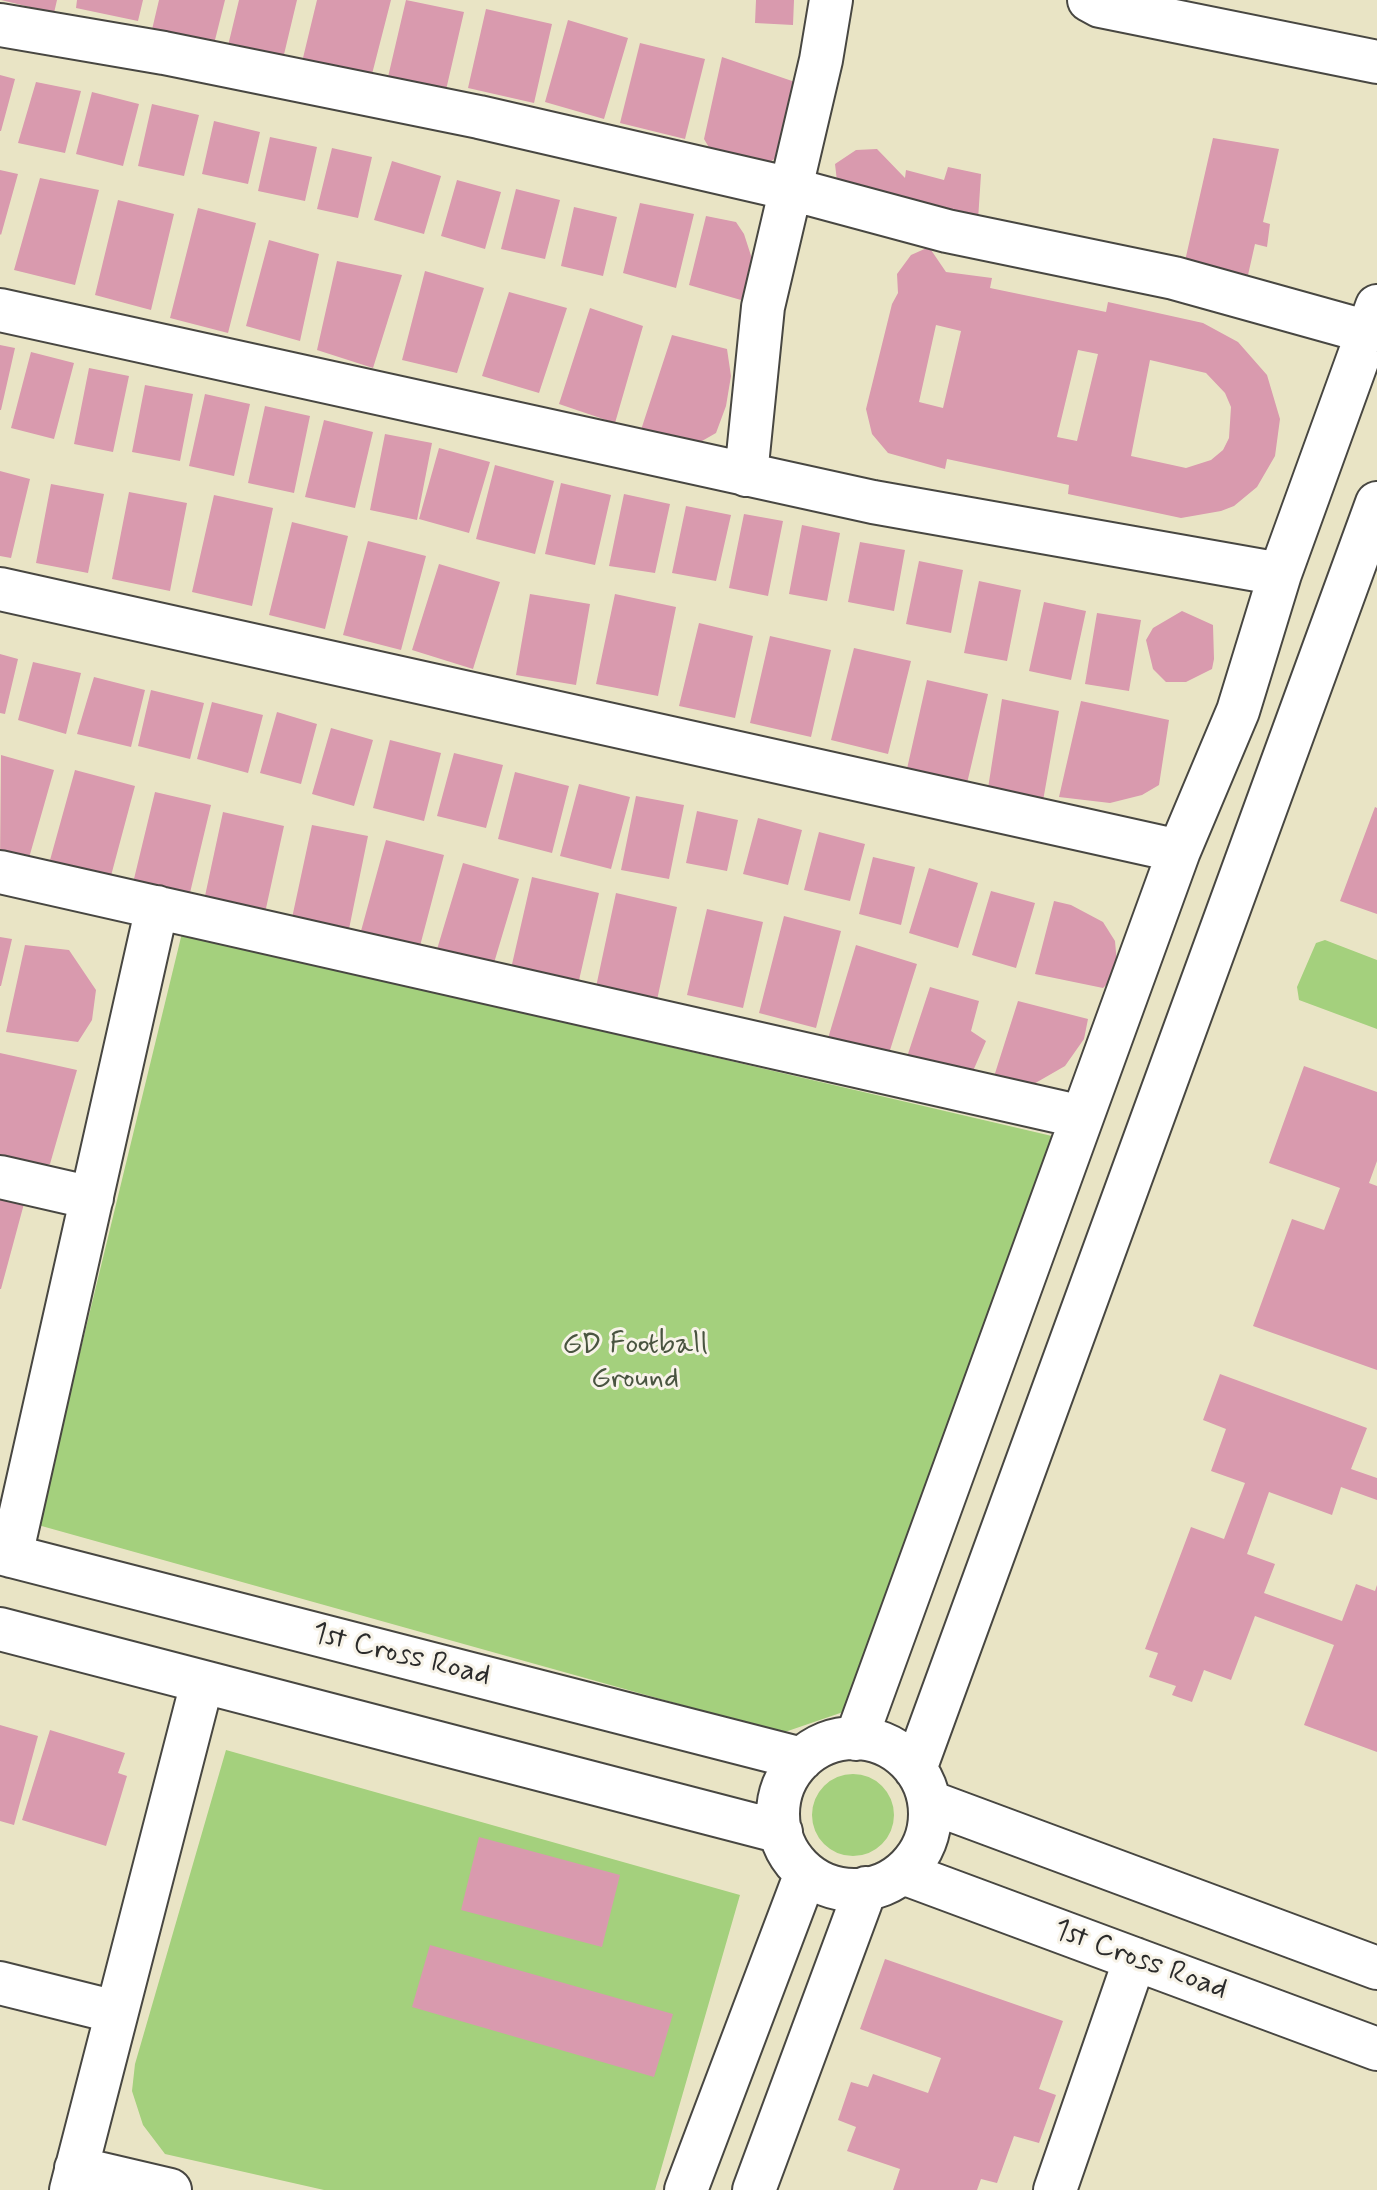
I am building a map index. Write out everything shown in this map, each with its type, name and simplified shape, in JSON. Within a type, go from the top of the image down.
[{"type":"street","points":[[746,475],[763,307],[831,0]]},
{"type":"street","points":[[1089,0],[1100,6],[1377,62]]},
{"type":"street","points":[[0,25],[164,53],[479,117],[791,189],[947,231],[1372,319],[1360,408],[1280,574],[1238,711],[1179,851],[856,1739]]},
{"type":"street","points":[[0,310],[873,502],[1280,574]]},
{"type":"street","points":[[1377,503],[923,1786],[929,1830],[919,1855],[884,1881],[851,1891],[825,1885],[806,1873],[786,1850],[777,1817],[781,1791],[802,1759],[813,1750],[838,1740],[856,1739],[890,1746],[923,1786],[1377,1968]]},
{"type":"street","points":[[0,589],[1179,851]]},
{"type":"street","points":[[0,872],[1082,1117]]},
{"type":"street","points":[[6,1554],[92,1198],[157,907]]},
{"type":"street","points":[[0,1177],[92,1198]]},
{"type":"street","name":"1st Cross Road","points":[[6,1554],[802,1759]]},
{"type":"street","points":[[0,1629],[781,1832]]},
{"type":"street","points":[[170,2190],[74,2179],[202,1683]]},
{"type":"street","points":[[686,2190],[806,1873]]},
{"type":"street","points":[[754,2190],[884,1881]]},
{"type":"street","name":"1st Cross Road","points":[[884,1881],[1373,2035]]},
{"type":"street","points":[[1055,2190],[1135,1959]]},
{"type":"street","points":[[0,1983],[116,2012]]},
{"type":"green space","name":"GD Football Ground","points":[[182,933],[1052,1136],[849,1710],[782,1733],[38,1525]]},
{"type":"green space","points":[[1325,940],[1377,960],[1377,1029],[1299,1000],[1297,987],[1316,943]]},
{"type":"green space","points":[[226,1750],[740,1895],[655,2190],[324,2190],[165,2154],[143,2125],[132,2091],[135,2064]]},
{"type":"green space","points":[[853,1774],[869,1778],[882,1786],[890,1799],[894,1815],[890,1831],[882,1844],[869,1852],[853,1856],[837,1852],[824,1844],[816,1831],[812,1815],[816,1799],[824,1786],[837,1778]]},
{"type":"building","points":[[1,0],[57,0],[54,13]]},
{"type":"building","points":[[77,0],[143,0],[138,21],[76,8]]},
{"type":"building","points":[[159,0],[225,0],[212,52],[150,38]]},
{"type":"building","points":[[239,0],[297,0],[281,67],[226,54]]},
{"type":"building","points":[[317,0],[391,0],[371,78],[302,62]]},
{"type":"building","points":[[406,0],[464,12],[446,90],[388,77]]},
{"type":"building","points":[[756,0],[794,0],[793,25],[755,23]]},
{"type":"building","points":[[486,9],[552,24],[534,103],[468,88]]},
{"type":"building","points":[[568,20],[628,38],[604,119],[545,102]]},
{"type":"building","points":[[640,43],[705,59],[685,139],[620,123]]},
{"type":"building","points":[[722,57],[795,82],[780,155],[767,164],[717,161],[704,139]]},
{"type":"building","points":[[0,75],[15,79],[1,131],[0,131]]},
{"type":"building","points":[[36,82],[81,91],[65,153],[18,143]]},
{"type":"building","points":[[92,92],[139,104],[123,166],[76,154]]},
{"type":"building","points":[[152,104],[199,115],[184,176],[138,166]]},
{"type":"building","points":[[214,121],[260,132],[248,184],[202,174]]},
{"type":"building","points":[[270,137],[317,147],[305,201],[258,191]]},
{"type":"building","points":[[1213,138],[1279,149],[1263,222],[1270,224],[1267,247],[1255,244],[1248,275],[1185,261]]},
{"type":"building","points":[[332,148],[372,157],[358,218],[317,209]]},
{"type":"building","points":[[877,149],[905,178],[906,170],[944,180],[948,167],[981,174],[978,220],[838,190],[835,164],[856,150]]},
{"type":"building","points":[[392,161],[441,176],[424,234],[374,220]]},
{"type":"building","points":[[0,170],[18,174],[1,235],[0,234]]},
{"type":"building","points":[[40,178],[99,190],[75,285],[14,270]]},
{"type":"building","points":[[457,180],[501,192],[485,249],[441,236]]},
{"type":"building","points":[[516,189],[560,200],[545,259],[501,249]]},
{"type":"building","points":[[118,200],[174,214],[151,310],[95,295]]},
{"type":"building","points":[[640,203],[694,214],[676,288],[623,273]]},
{"type":"building","points":[[574,207],[617,217],[603,276],[561,266]]},
{"type":"building","points":[[198,208],[256,223],[228,333],[170,318]]},
{"type":"building","points":[[706,216],[736,222],[744,234],[755,268],[741,300],[689,285]]},
{"type":"building","points":[[269,240],[319,254],[300,341],[246,326]]},
{"type":"building","points":[[929,247],[946,272],[992,278],[990,288],[1106,312],[1108,302],[1203,323],[1238,342],[1267,375],[1280,419],[1275,456],[1257,487],[1234,506],[1181,518],[1068,494],[1069,485],[947,459],[945,469],[888,453],[872,434],[866,409],[892,304],[898,293],[897,274],[911,255]],"holes":[[[936,325],[961,331],[943,408],[919,402]],[[1078,350],[1098,354],[1077,441],[1057,437]],[[1150,360],[1206,373],[1225,393],[1231,407],[1229,438],[1223,450],[1211,460],[1186,468],[1131,456]]]},
{"type":"building","points":[[337,261],[402,275],[373,368],[317,350]]},
{"type":"building","points":[[425,271],[484,288],[457,373],[402,360]]},
{"type":"building","points":[[509,292],[567,308],[539,393],[482,376]]},
{"type":"building","points":[[590,308],[643,326],[615,423],[559,404]]},
{"type":"building","points":[[672,335],[727,349],[731,376],[726,406],[716,433],[702,441],[674,444],[640,433]]},
{"type":"building","points":[[0,345],[15,348],[1,410],[0,410]]},
{"type":"building","points":[[31,352],[74,363],[54,439],[11,428]]},
{"type":"building","points":[[89,368],[129,376],[113,452],[74,444]]},
{"type":"building","points":[[145,385],[193,394],[180,461],[132,452]]},
{"type":"building","points":[[205,394],[250,404],[234,476],[189,466]]},
{"type":"building","points":[[265,406],[310,416],[294,493],[248,483]]},
{"type":"building","points":[[324,420],[373,432],[355,508],[305,497]]},
{"type":"building","points":[[385,434],[432,443],[417,520],[370,510]]},
{"type":"building","points":[[439,448],[490,462],[469,533],[419,519]]},
{"type":"building","points":[[495,465],[554,481],[535,554],[476,539]]},
{"type":"building","points":[[0,471],[30,479],[11,558],[0,556]]},
{"type":"building","points":[[561,483],[611,495],[595,565],[545,554]]},
{"type":"building","points":[[51,484],[104,494],[88,573],[36,563]]},
{"type":"building","points":[[129,492],[187,503],[170,591],[112,579]]},
{"type":"building","points":[[624,494],[670,504],[655,573],[609,566]]},
{"type":"building","points":[[214,495],[273,508],[252,606],[192,592]]},
{"type":"building","points":[[686,506],[731,515],[716,581],[672,573]]},
{"type":"building","points":[[744,514],[783,521],[768,596],[729,588]]},
{"type":"building","points":[[292,522],[348,536],[325,629],[269,615]]},
{"type":"building","points":[[802,525],[840,533],[827,601],[789,594]]},
{"type":"building","points":[[368,541],[426,556],[401,650],[343,635]]},
{"type":"building","points":[[860,542],[905,550],[894,611],[848,602]]},
{"type":"building","points":[[919,561],[963,570],[951,633],[906,624]]},
{"type":"building","points":[[439,564],[500,582],[473,669],[412,650]]},
{"type":"building","points":[[979,581],[1021,590],[1007,661],[964,653]]},
{"type":"building","points":[[530,594],[590,604],[576,685],[516,675]]},
{"type":"building","points":[[615,594],[676,607],[658,696],[596,684]]},
{"type":"building","points":[[1044,602],[1086,611],[1071,680],[1029,671]]},
{"type":"building","points":[[1182,611],[1213,625],[1212,669],[1186,682],[1166,682],[1153,669],[1146,640],[1153,628]]},
{"type":"building","points":[[1097,613],[1141,620],[1129,691],[1085,684]]},
{"type":"building","points":[[699,623],[753,636],[735,718],[679,706]]},
{"type":"building","points":[[770,636],[831,650],[811,737],[750,723]]},
{"type":"building","points":[[854,648],[911,661],[888,754],[831,740]]},
{"type":"building","points":[[0,654],[18,659],[5,714],[0,713]]},
{"type":"building","points":[[33,662],[81,673],[66,734],[18,720]]},
{"type":"building","points":[[94,677],[145,690],[131,747],[77,734]]},
{"type":"building","points":[[927,680],[988,694],[964,796],[904,782]]},
{"type":"building","points":[[151,690],[204,703],[190,759],[138,746]]},
{"type":"building","points":[[1002,699],[1059,711],[1041,812],[986,801]]},
{"type":"building","points":[[1081,701],[1169,720],[1159,785],[1142,795],[1110,803],[1059,797]]},
{"type":"building","points":[[212,702],[263,715],[248,773],[197,759]]},
{"type":"building","points":[[277,712],[317,724],[301,784],[260,773]]},
{"type":"building","points":[[331,728],[373,740],[354,806],[312,794]]},
{"type":"building","points":[[390,740],[441,753],[424,821],[373,808]]},
{"type":"building","points":[[454,753],[503,765],[486,828],[437,816]]},
{"type":"building","points":[[1,755],[54,770],[25,872],[0,865]]},
{"type":"building","points":[[75,770],[135,786],[108,887],[47,871]]},
{"type":"building","points":[[515,772],[569,786],[552,853],[498,839]]},
{"type":"building","points":[[579,784],[630,797],[611,869],[560,856]]},
{"type":"building","points":[[155,792],[211,805],[189,897],[133,883]]},
{"type":"building","points":[[636,796],[684,805],[669,879],[621,870]]},
{"type":"building","points":[[1377,808],[1377,914],[1340,901]]},
{"type":"building","points":[[697,811],[738,820],[727,871],[686,863]]},
{"type":"building","points":[[223,812],[284,826],[263,922],[202,910]]},
{"type":"building","points":[[758,818],[802,830],[788,885],[743,874]]},
{"type":"building","points":[[312,825],[368,836],[349,929],[292,918]]},
{"type":"building","points":[[819,832],[865,844],[850,901],[804,890]]},
{"type":"building","points":[[386,840],[444,855],[420,946],[361,931]]},
{"type":"building","points":[[873,857],[915,867],[901,925],[859,914]]},
{"type":"building","points":[[463,863],[519,879],[491,973],[435,956]]},
{"type":"building","points":[[929,868],[978,883],[958,948],[909,933]]},
{"type":"building","points":[[532,877],[599,893],[577,989],[510,973]]},
{"type":"building","points":[[991,891],[1035,903],[1016,968],[972,955]]},
{"type":"building","points":[[616,893],[677,907],[657,1000],[596,987]]},
{"type":"building","points":[[1054,901],[1071,905],[1103,922],[1115,941],[1117,964],[1112,979],[1103,988],[1035,974]]},
{"type":"building","points":[[707,909],[763,922],[743,1008],[687,995]]},
{"type":"building","points":[[784,916],[841,931],[816,1028],[759,1013]]},
{"type":"building","points":[[0,937],[12,939],[1,986],[0,986]]},
{"type":"building","points":[[25,945],[69,950],[96,990],[92,1020],[78,1042],[6,1032]]},
{"type":"building","points":[[856,945],[917,964],[886,1063],[826,1045]]},
{"type":"building","points":[[930,987],[979,1001],[971,1031],[986,1041],[967,1085],[904,1066]]},
{"type":"building","points":[[1018,1001],[1088,1019],[1084,1039],[1065,1066],[1032,1085],[991,1086]]},
{"type":"building","points":[[0,1053],[77,1070],[50,1164],[25,1170],[0,1163]]},
{"type":"building","points":[[1304,1066],[1377,1092],[1377,1161],[1369,1183],[1377,1186],[1377,1370],[1253,1326],[1292,1219],[1324,1230],[1340,1188],[1269,1163]]},
{"type":"building","points":[[0,1195],[25,1200],[1,1289],[0,1289]]},
{"type":"building","points":[[1220,1374],[1367,1428],[1351,1469],[1377,1478],[1377,1500],[1341,1487],[1332,1515],[1269,1492],[1247,1554],[1275,1564],[1264,1593],[1342,1621],[1356,1584],[1375,1591],[1377,1585],[1377,1752],[1304,1725],[1334,1645],[1255,1616],[1231,1680],[1204,1670],[1192,1702],[1172,1695],[1176,1686],[1149,1677],[1158,1653],[1145,1649],[1191,1527],[1224,1539],[1245,1483],[1211,1471],[1226,1429],[1203,1420]]},
{"type":"building","points":[[0,1725],[38,1736],[14,1825],[0,1821]]},
{"type":"building","points":[[50,1730],[125,1753],[118,1773],[127,1776],[106,1846],[22,1820]]},
{"type":"building","points":[[479,1837],[620,1875],[602,1947],[461,1910]]},
{"type":"building","points":[[430,1945],[673,2014],[654,2077],[412,2007]]},
{"type":"building","points":[[885,1959],[1063,2021],[1039,2089],[1056,2095],[1039,2143],[1014,2136],[997,2183],[981,2179],[977,2190],[893,2190],[900,2169],[847,2151],[856,2127],[838,2120],[851,2082],[868,2087],[873,2074],[928,2093],[941,2058],[860,2029]]}]
